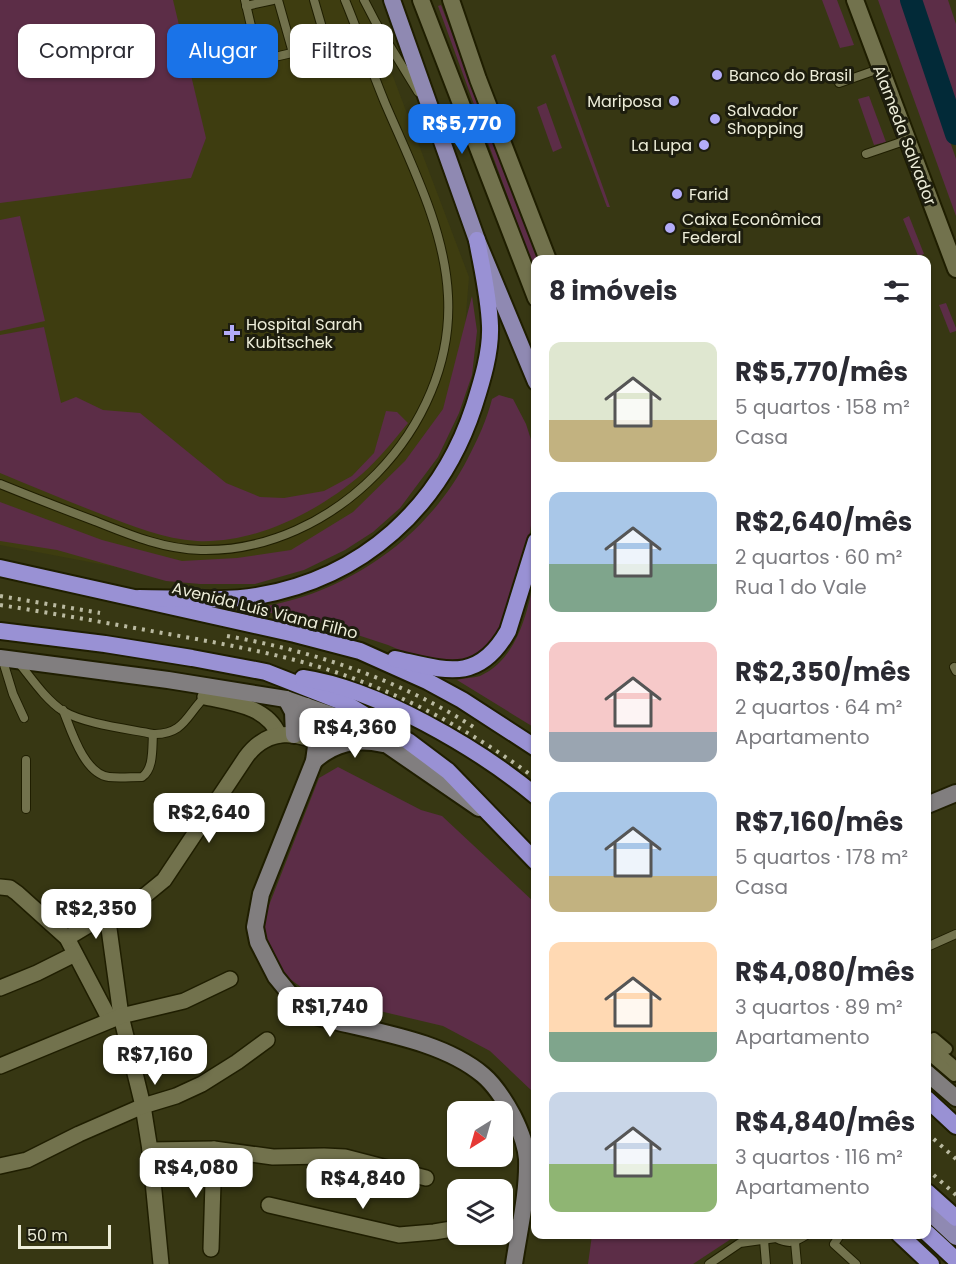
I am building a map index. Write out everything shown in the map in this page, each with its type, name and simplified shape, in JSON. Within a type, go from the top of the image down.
[{"type":"highway","points":[[139,598],[255,597],[296,587],[338,571],[374,547],[409,517],[447,469],[469,421],[479,390],[490,327],[477,240]]},
{"type":"highway","points":[[360,651],[443,670],[459,670],[474,666],[487,658],[501,644],[511,624],[531,558]]},
{"type":"highway","name":"Avenida Luís Viana Filho","points":[[0,568],[296,634],[360,651],[427,681],[462,700],[531,745]]},
{"type":"highway","points":[[0,631],[192,657],[308,678],[348,689],[456,740],[531,792]]},
{"type":"highway","points":[[266,672],[345,703],[408,741],[448,771],[531,857]]},
{"type":"highway","points":[[931,1103],[956,1126]]},
{"type":"highway","points":[[931,1196],[956,1218]]},
{"type":"highway","points":[[931,1237],[956,1260]]},
{"type":"highway","points":[[904,1239],[931,1264]]},
{"type":"main road","points":[[392,0],[477,240],[531,370]]},
{"type":"main road","points":[[6,659],[212,692],[286,699],[346,720],[367,731],[499,822]]},
{"type":"main road","points":[[286,699],[293,712],[286,735]]},
{"type":"main road","points":[[306,706],[315,731],[324,745]]},
{"type":"main road","points":[[324,745],[358,741],[391,746]]},
{"type":"main road","points":[[324,745],[314,761],[261,894],[255,927],[258,942],[276,977],[303,1010],[311,1015],[420,1043],[458,1057],[484,1076],[504,1098],[518,1126],[527,1157],[526,1189],[514,1264]]},
{"type":"main road","points":[[931,804],[954,797]]},
{"type":"main road","points":[[931,1076],[956,1098]]},
{"type":"main road","points":[[931,1214],[956,1237]]},
{"type":"street","points":[[421,0],[531,285]]},
{"type":"street","points":[[451,0],[478,79],[546,255]]},
{"type":"street","name":"Alameda Salvador","points":[[855,0],[956,269]]},
{"type":"street","points":[[212,692],[252,708],[286,735],[324,745]]},
{"type":"street","points":[[67,938],[107,914],[142,898],[164,880],[253,748],[266,739],[286,735]]},
{"type":"street","points":[[0,887],[10,888],[17,893],[67,938],[116,1018]]},
{"type":"street","points":[[107,914],[116,1018],[143,1106],[150,1150],[161,1264]]},
{"type":"street","points":[[0,988],[75,954]]},
{"type":"street","points":[[0,1066],[116,1018],[184,1001],[230,979]]},
{"type":"street","points":[[0,1166],[27,1160],[143,1106],[176,1096],[202,1084],[267,1040]]},
{"type":"street","points":[[931,1043],[944,1053]]},
{"type":"street","points":[[931,1044],[956,1067]]},
{"type":"street","points":[[931,1056],[954,1076],[956,1073]]},
{"type":"street","points":[[150,1150],[214,1149],[273,1157],[345,1157],[426,1178]]},
{"type":"street","points":[[211,1249],[214,1149]]},
{"type":"street","points":[[269,1204],[399,1235],[447,1230]]},
{"type":"street","points":[[513,1227],[519,1228]]},
{"type":"lane","points":[[273,0],[246,3],[257,52],[261,57],[273,59],[290,54]]},
{"type":"lane","points":[[278,0],[290,42]]},
{"type":"lane","points":[[314,0],[321,24]]},
{"type":"lane","points":[[0,484],[155,544],[200,550],[240,549],[304,527],[354,494],[393,456],[418,422],[436,381],[445,346],[448,296],[444,262],[418,180],[345,0]]},
{"type":"lane","points":[[364,0],[432,114]]},
{"type":"lane","points":[[839,83],[879,69]]},
{"type":"lane","points":[[866,154],[907,140]]},
{"type":"lane","points":[[6,659],[46,696],[76,717],[153,734],[163,735],[175,730],[212,692]]},
{"type":"lane","points":[[6,659],[13,694],[24,718]]},
{"type":"lane","points":[[63,710],[83,756],[90,766],[107,777],[142,777],[146,774],[149,769],[153,734]]},
{"type":"lane","points":[[26,759],[26,809]]},
{"type":"lane","points":[[931,945],[956,934]]},
{"type":"lane","points":[[709,1264],[741,1243],[768,1239]]},
{"type":"lane","points":[[782,1239],[787,1243],[800,1239]]},
{"type":"lane","points":[[838,1239],[834,1244],[856,1264]]},
{"type":"lane","points":[[764,1240],[766,1264]]},
{"type":"lane","points":[[795,1242],[796,1264]]},
{"type":"shaded area","name":"Hospital Sarah Kubitschek","points":[[0,0],[364,0],[373,24],[290,24],[290,78],[393,77],[469,277],[460,389],[432,451],[292,565],[158,575],[0,545]]},
{"type":"shaded area","points":[[0,0],[173,0],[179,24],[167,24],[167,78],[192,78],[206,138],[191,178],[0,203]]},
{"type":"shaded area","points":[[822,0],[837,0],[854,45],[840,48]]},
{"type":"shaded area","points":[[878,0],[902,0],[956,159],[956,216]]},
{"type":"shaded area","points":[[921,0],[948,0],[956,24],[956,109]]},
{"type":"shaded area","points":[[441,5],[537,255],[531,255],[531,260],[438,6]]},
{"type":"shaded area","points":[[555,54],[610,207],[607,207],[551,56]]},
{"type":"shaded area","points":[[869,96],[886,142],[874,145],[858,99]]},
{"type":"shaded area","points":[[546,103],[562,148],[553,152],[537,107]]},
{"type":"shaded area","points":[[20,216],[45,321],[0,331],[0,220]]},
{"type":"shaded area","points":[[909,216],[924,254],[918,255],[903,219]]},
{"type":"shaded area","points":[[472,296],[477,331],[472,375],[459,413],[438,457],[400,508],[373,532],[345,550],[304,570],[255,584],[200,584],[166,581],[57,550],[0,541],[0,502],[102,540],[182,561],[237,558],[291,550],[353,512],[405,461],[443,409]]},
{"type":"shaded area","points":[[946,303],[956,328],[956,331],[950,333],[939,305]]},
{"type":"shaded area","points":[[44,327],[61,403],[76,397],[103,410],[140,413],[226,483],[260,497],[284,498],[324,491],[352,476],[374,453],[386,411],[397,412],[408,423],[380,456],[345,488],[286,522],[242,537],[219,540],[185,540],[160,535],[113,519],[0,473],[0,335]]},
{"type":"shaded area","points":[[499,395],[513,399],[531,440],[531,525],[511,608],[492,645],[470,661],[446,665],[416,657],[388,645],[321,623],[252,609],[320,591],[346,579],[395,547],[417,528],[453,483],[468,458],[488,414],[492,399]]},
{"type":"shaded area","points":[[531,593],[531,726],[457,680],[480,676],[504,658],[519,633]]},
{"type":"shaded area","points":[[338,767],[421,810],[442,816],[531,899],[531,1090],[490,1051],[443,1026],[312,995],[283,974],[267,949],[262,923],[319,778]]},
{"type":"shaded area","points":[[591,1239],[731,1239],[693,1264],[588,1264]]},
{"type":"waterway","points":[[911,0],[956,134]]},
{"type":"railway","points":[[0,596],[100,613]]},
{"type":"railway","points":[[0,605],[228,645],[317,666],[350,677],[416,705],[478,739],[531,775]]},
{"type":"railway","points":[[227,636],[292,650],[356,670],[417,695],[475,728]]},
{"type":"railway","points":[[931,1137],[956,1159]]},
{"type":"railway","points":[[931,1173],[956,1195]]},
{"type":"place","name":"Banco do Brasil","points":[[717,75]]},
{"type":"place","name":"Mariposa","points":[[674,101]]},
{"type":"place","name":"Salvador Shopping","points":[[715,119]]},
{"type":"place","name":"La Lupa","points":[[704,145]]},
{"type":"place","name":"Farid","points":[[677,194]]},
{"type":"place","name":"Caixa Econômica Federal","points":[[670,228]]},
{"type":"place","name":"Hospital Sarah Kubitschek","points":[[232,333]]}]
